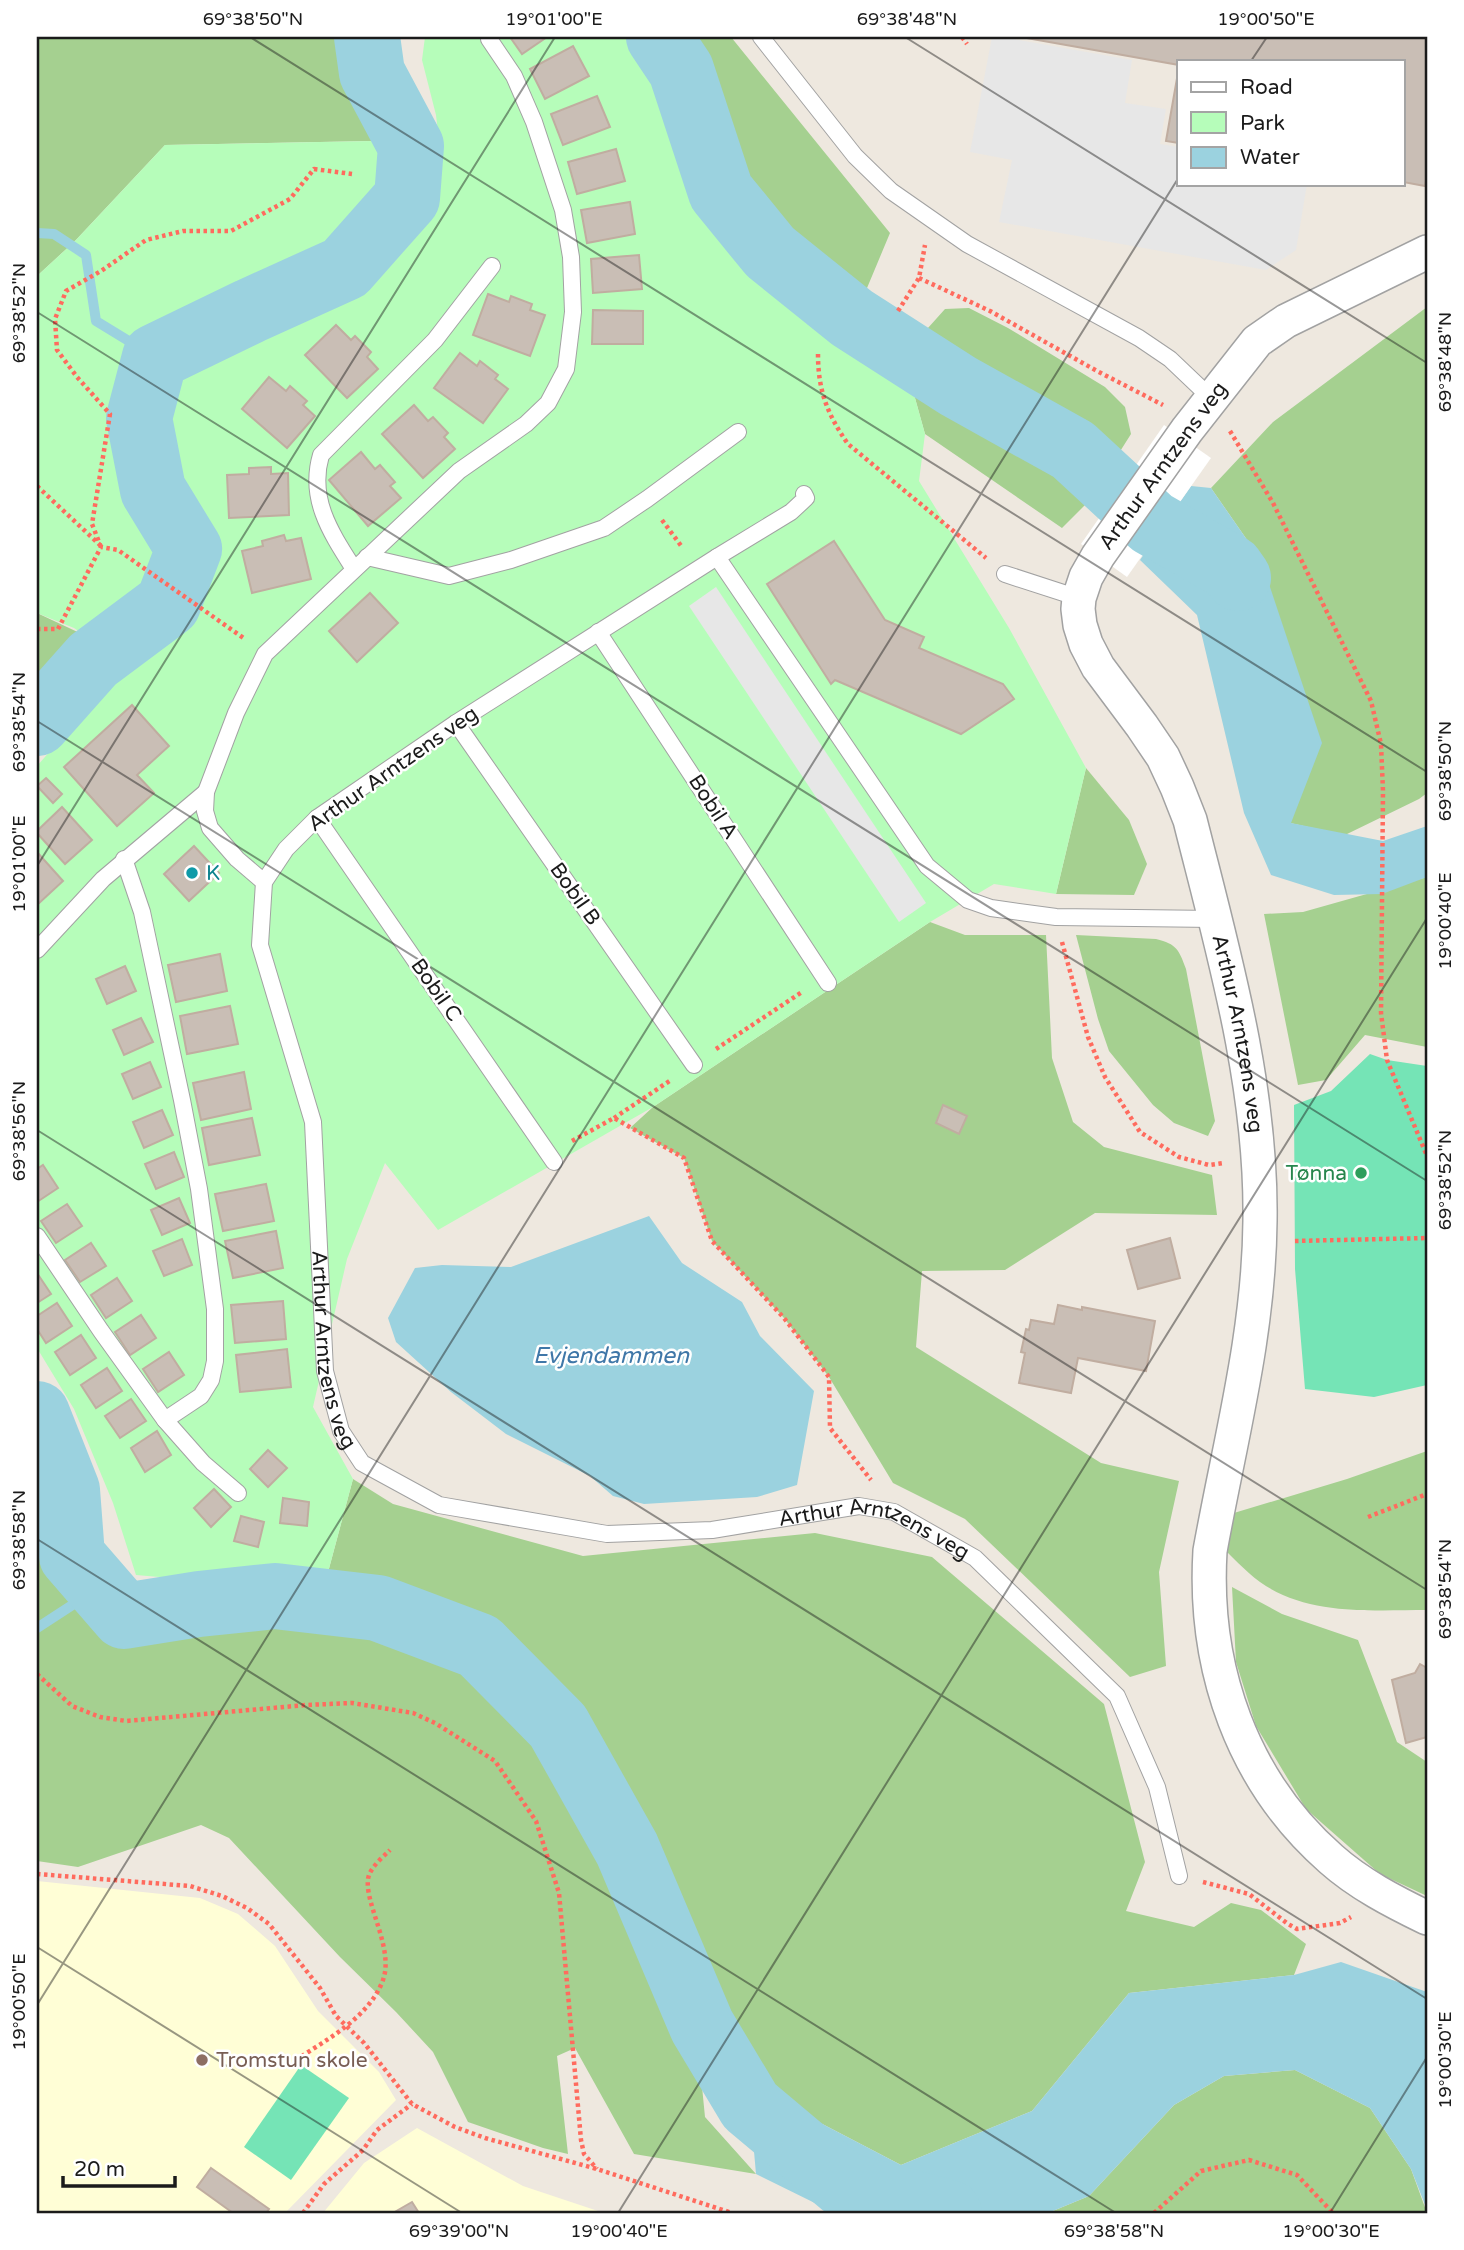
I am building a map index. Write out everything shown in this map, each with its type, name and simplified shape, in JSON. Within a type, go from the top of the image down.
[{"type":"street","name":"Arthur Arntzens veg","points":[[1427,252],[1286,321],[1257,341],[1196,419],[1098,556],[1086,577],[1079,598],[1080,625],[1086,644],[1098,667],[1163,757],[1190,820],[1243,1042],[1255,1111],[1260,1220],[1252,1337],[1210,1551],[1208,1584],[1214,1647],[1234,1724],[1259,1772],[1289,1817],[1331,1859],[1372,1888],[1427,1918]]},
{"type":"lane","points":[[761,37],[855,156],[891,191],[967,244],[1139,338],[1170,359],[1196,419]]},
{"type":"lane","points":[[264,882],[237,859],[210,828],[205,811],[206,792],[236,713],[265,654],[459,471],[526,424],[548,403],[566,369],[573,312],[571,257],[563,210],[534,121],[514,76],[489,39]]},
{"type":"lane","points":[[354,569],[335,540],[316,488],[316,473],[321,455],[435,340],[492,266]]},
{"type":"lane","points":[[367,557],[449,576],[511,560],[604,528],[738,432]]},
{"type":"lane","name":"Arthur Arntzens veg","points":[[804,494],[806,498],[791,512],[456,723],[317,818],[286,849],[264,882],[260,945],[313,1122],[325,1371],[341,1431],[362,1463],[439,1505],[607,1534],[712,1530],[859,1506],[894,1512],[975,1558],[1117,1696],[1157,1787],[1179,1876]]},
{"type":"lane","points":[[716,557],[927,866],[968,900],[991,908],[1056,917],[1214,919]]},
{"type":"lane","points":[[1005,574],[1079,598]]},
{"type":"lane","name":"Bobil A","points":[[598,632],[827,980]]},
{"type":"lane","name":"Bobil B","points":[[456,723],[694,1065]]},
{"type":"lane","points":[[37,950],[124,859],[206,792]]},
{"type":"lane","name":"Bobil C","points":[[317,818],[551,1158]]},
{"type":"lane","points":[[124,859],[142,912],[182,1100],[202,1211],[215,1309],[215,1361],[211,1380],[201,1396],[165,1420]]},
{"type":"lane","points":[[37,1236],[165,1420],[203,1463],[238,1493]]},
{"type":"path","points":[[962,37],[967,44]]},
{"type":"path","points":[[37,629],[58,629],[101,547],[92,524],[110,414],[57,350],[55,319],[66,291],[146,240],[183,231],[231,231],[290,199],[314,169],[352,174]]},
{"type":"path","points":[[898,311],[919,278],[928,217]]},
{"type":"path","points":[[919,278],[990,311],[1097,371],[1196,419],[1273,503],[1371,701],[1381,744],[1381,1013],[1387,1060],[1427,1156]]},
{"type":"path","points":[[818,354],[818,380],[835,425],[848,444],[1005,574]]},
{"type":"path","points":[[37,486],[101,547],[118,550],[265,654]]},
{"type":"path","points":[[647,499],[697,569]]},
{"type":"path","points":[[1056,917],[1088,1037],[1105,1077],[1140,1132],[1179,1157],[1209,1165],[1233,1161]]},
{"type":"path","points":[[551,1158],[827,980]]},
{"type":"path","points":[[614,1118],[684,1158],[712,1241],[784,1318],[829,1377],[830,1429],[894,1512]]},
{"type":"path","points":[[1294,1241],[1427,1238]]},
{"type":"path","points":[[1368,1517],[1427,1494]]},
{"type":"path","points":[[37,1674],[72,1706],[100,1717],[126,1720],[306,1704],[352,1703],[390,1708],[413,1713],[435,1723],[495,1761],[536,1821],[559,1893],[581,2140],[584,2154],[597,2169]]},
{"type":"path","points":[[296,2060],[346,2026],[366,2008],[384,1979],[385,1955],[367,1885],[372,1868],[390,1850]]},
{"type":"path","points":[[37,1874],[190,1886],[222,1896],[247,1908],[269,1924],[320,1988],[336,2016],[364,2043],[412,2104],[455,2127],[475,2134],[597,2169],[732,2213]]},
{"type":"path","points":[[1179,1876],[1249,1895],[1297,1928],[1339,1923],[1347,1919],[1354,1915],[1372,1888]]},
{"type":"path","points":[[303,2213],[324,2184],[363,2150],[377,2130],[412,2104]]},
{"type":"path","points":[[1154,2213],[1201,2171],[1249,2160],[1297,2175],[1333,2213]]},
{"type":"shaded area","points":[[992,37],[1132,60],[1125,103],[1166,109],[1160,144],[1177,147],[1177,186],[1307,186],[1296,250],[1266,270],[999,222],[1012,160],[970,152]]},
{"type":"shaded area","points":[[716,587],[926,903],[899,922],[689,606]]},
{"type":"shaded area","name":"Tromstun skole","points":[[37,1881],[200,1898],[238,1914],[275,1946],[318,2011],[379,2072],[396,2100],[285,2213],[37,2213]]},
{"type":"shaded area","points":[[417,2128],[523,2186],[604,2213],[323,2213],[364,2163]]},
{"type":"green space","points":[[37,37],[342,37],[346,70],[372,141],[165,145],[75,241],[37,276]]},
{"type":"green space","points":[[425,37],[634,37],[654,77],[709,223],[806,323],[893,367],[915,398],[925,434],[919,481],[1009,628],[1086,768],[1056,894],[994,884],[930,922],[653,1107],[438,1230],[385,1163],[347,1259],[313,1407],[353,1479],[323,1591],[136,1575],[113,1503],[74,1409],[37,1348],[37,766],[127,664],[74,628],[37,613],[37,276],[75,241],[165,145],[372,141],[442,168],[436,115],[422,60]]},
{"type":"green space","points":[[694,37],[731,37],[890,233],[862,300],[786,232],[749,178],[704,53]]},
{"type":"green space","points":[[1427,307],[1427,793],[1345,835],[1290,823],[1261,560],[1211,488],[1273,422]]},
{"type":"green space","points":[[969,308],[1008,328],[1105,387],[1125,407],[1131,434],[1088,502],[1062,528],[925,434],[915,398],[893,367],[945,309]]},
{"type":"green space","points":[[37,613],[84,635],[37,689]]},
{"type":"green space","points":[[1086,768],[1129,820],[1147,864],[1134,895],[1056,894]]},
{"type":"green space","points":[[1427,877],[1427,1047],[1365,1035],[1326,1080],[1298,1085],[1264,914],[1303,912]]},
{"type":"green space","points":[[930,922],[965,935],[1046,935],[1052,1058],[1073,1122],[1104,1147],[1212,1175],[1217,1215],[1095,1213],[1005,1270],[922,1271],[916,1347],[1101,1463],[1179,1481],[1159,1572],[1166,1666],[1130,1677],[965,1519],[893,1483],[829,1377],[784,1318],[712,1241],[684,1158],[630,1128],[653,1107]]},
{"type":"green space","points":[[1076,935],[1156,939],[1169,943],[1179,952],[1186,969],[1215,1121],[1208,1136],[1174,1123],[1153,1105],[1109,1051]]},
{"type":"green space","name":"Tønna","points":[[1370,1054],[1387,1060],[1427,1066],[1427,1385],[1374,1397],[1305,1389],[1295,1269],[1294,1105],[1331,1091]]},
{"type":"green space","points":[[37,1423],[65,1490],[70,1559],[123,1622],[200,1609],[273,1603],[376,1618],[473,1649],[550,1729],[621,1848],[696,2026],[705,2117],[756,2174],[634,2154],[575,2048],[557,2056],[568,2154],[468,2122],[433,2052],[229,1838],[201,1825],[78,1867],[37,1861]]},
{"type":"green space","points":[[1427,1451],[1427,1610],[1341,1609],[1299,1601],[1260,1582],[1217,1543],[1214,1519],[1347,1479]]},
{"type":"green space","points":[[353,1479],[393,1504],[583,1556],[815,1533],[932,1557],[1104,1704],[1145,1862],[1126,1911],[1194,1927],[1231,1903],[1261,1910],[1306,1944],[1294,1975],[1129,1993],[1032,2111],[901,2165],[757,2090],[592,1761],[484,1640],[323,1591]]},
{"type":"green space","points":[[1232,1587],[1282,1614],[1358,1640],[1397,1742],[1427,1762],[1427,1896],[1380,1874],[1306,1809],[1256,1726],[1236,1662]]},
{"type":"green space","points":[[301,2065],[349,2098],[291,2180],[244,2147]]},
{"type":"green space","points":[[1295,2070],[1370,2108],[1411,2169],[1427,2213],[1048,2213],[1089,2196],[1174,2105],[1224,2076]]},
{"type":"water","points":[[1191,486],[1211,488],[1261,560],[1322,743],[1291,823],[1383,841],[1427,826],[1427,877],[1382,894],[1334,895],[1271,875],[1244,813],[1197,615],[1140,560]]},
{"type":"water","name":"Evjendammen","points":[[649,1216],[682,1263],[742,1302],[760,1336],[814,1391],[797,1485],[757,1497],[644,1504],[613,1496],[590,1476],[506,1434],[451,1392],[396,1342],[388,1318],[415,1268],[442,1265],[511,1267]]},
{"type":"water","points":[[1341,1962],[1427,1992],[1427,2210],[1411,2169],[1370,2108],[1295,2070],[1224,2076],[1174,2105],[1089,2196],[1048,2213],[842,2213],[827,2209],[756,2174],[750,2106],[757,2090],[901,2165],[1032,2111],[1129,1993],[1294,1975]]},
{"type":"pier","points":[[1164,425],[1211,458],[1127,577],[1081,544]]},
{"type":"building","points":[[510,37],[547,37],[522,54]]},
{"type":"building","points":[[1021,37],[1427,37],[1425,186],[1404,182],[1404,60],[1177,60],[1177,65]]},
{"type":"building","points":[[573,46],[589,76],[545,99],[530,69]]},
{"type":"building","points":[[1177,78],[1177,143],[1166,141]]},
{"type":"building","points":[[597,96],[610,127],[563,145],[551,114]]},
{"type":"building","points":[[616,149],[625,181],[577,194],[568,162]]},
{"type":"building","points":[[630,202],[635,234],[587,243],[581,210]]},
{"type":"building","points":[[639,255],[642,289],[593,293],[591,259]]},
{"type":"building","points":[[488,294],[509,302],[511,296],[532,304],[530,310],[545,315],[530,356],[473,335]]},
{"type":"building","points":[[593,310],[643,311],[643,344],[592,344]]},
{"type":"building","points":[[336,325],[351,340],[355,336],[371,352],[367,357],[378,369],[347,398],[305,355]]},
{"type":"building","points":[[460,353],[477,366],[480,361],[498,375],[495,379],[508,389],[483,423],[434,388]]},
{"type":"building","points":[[269,377],[286,391],[290,386],[307,401],[303,405],[315,416],[287,448],[242,409]]},
{"type":"building","points":[[414,405],[428,421],[433,417],[448,433],[444,437],[455,449],[423,478],[382,434]]},
{"type":"building","points":[[361,452],[375,469],[380,465],[395,482],[390,486],[401,498],[368,526],[329,480]]},
{"type":"building","points":[[271,467],[271,474],[288,473],[289,515],[229,518],[227,475],[249,474],[249,468]]},
{"type":"building","points":[[284,535],[286,541],[301,538],[311,579],[252,593],[242,551],[263,546],[262,541]]},
{"type":"building","points":[[834,541],[885,620],[924,637],[919,648],[1003,684],[1014,699],[961,734],[835,680],[831,684],[767,584]]},
{"type":"building","points":[[370,593],[398,623],[357,662],[329,631]]},
{"type":"building","points":[[132,705],[169,746],[137,775],[154,793],[117,826],[64,767]]},
{"type":"building","points":[[46,778],[62,794],[53,803],[37,786]]},
{"type":"building","points":[[62,807],[92,840],[65,864],[37,833]]},
{"type":"building","name":"K","points":[[194,846],[219,873],[189,901],[164,874]]},
{"type":"building","points":[[37,852],[63,881],[37,905]]},
{"type":"building","points":[[220,954],[227,991],[176,1002],[168,965]]},
{"type":"building","points":[[125,966],[136,991],[107,1004],[96,979]]},
{"type":"building","points":[[230,1006],[238,1044],[187,1054],[180,1016]]},
{"type":"building","points":[[141,1018],[153,1042],[124,1055],[113,1030]]},
{"type":"building","points":[[150,1062],[161,1087],[133,1099],[122,1074]]},
{"type":"building","points":[[244,1072],[251,1109],[201,1120],[193,1083]]},
{"type":"building","points":[[943,1105],[967,1116],[959,1134],[936,1123]]},
{"type":"building","points":[[162,1110],[173,1135],[144,1148],[133,1122]]},
{"type":"building","points":[[252,1118],[260,1155],[209,1165],[202,1128]]},
{"type":"building","points":[[174,1152],[184,1177],[156,1189],[145,1164]]},
{"type":"building","points":[[43,1165],[58,1188],[37,1202],[37,1169]]},
{"type":"building","points":[[266,1184],[274,1221],[223,1231],[215,1194]]},
{"type":"building","points":[[179,1198],[190,1223],[162,1235],[151,1210]]},
{"type":"building","points":[[67,1204],[82,1226],[56,1243],[41,1221]]},
{"type":"building","points":[[276,1231],[283,1268],[233,1278],[225,1241]]},
{"type":"building","points":[[1170,1238],[1180,1278],[1138,1289],[1127,1250]]},
{"type":"building","points":[[182,1239],[192,1265],[164,1276],[153,1251]]},
{"type":"building","points":[[91,1243],[106,1266],[80,1282],[65,1260]]},
{"type":"building","points":[[37,1273],[51,1294],[37,1303]]},
{"type":"building","points":[[117,1278],[132,1301],[106,1318],[91,1295]]},
{"type":"building","points":[[283,1301],[286,1339],[235,1343],[231,1305]]},
{"type":"building","points":[[57,1303],[72,1326],[46,1343],[37,1329],[37,1316]]},
{"type":"building","points":[[1058,1305],[1155,1321],[1146,1371],[1078,1358],[1071,1393],[1019,1383],[1026,1329],[1029,1330],[1031,1320],[1054,1324]]},
{"type":"building","points":[[141,1315],[156,1338],[130,1355],[115,1332]]},
{"type":"building","points":[[81,1335],[96,1358],[70,1375],[55,1352]]},
{"type":"building","points":[[287,1349],[291,1387],[240,1392],[236,1355]]},
{"type":"building","points":[[169,1352],[184,1375],[158,1392],[143,1369]]},
{"type":"building","points":[[107,1368],[122,1391],[96,1408],[81,1385]]},
{"type":"building","points":[[131,1399],[146,1421],[120,1438],[105,1416]]},
{"type":"building","points":[[157,1431],[171,1455],[145,1472],[131,1448]]},
{"type":"building","points":[[268,1450],[287,1468],[268,1487],[250,1469]]},
{"type":"building","points":[[214,1489],[231,1507],[211,1527],[194,1508]]},
{"type":"building","points":[[283,1498],[309,1502],[307,1526],[280,1523]]},
{"type":"building","points":[[241,1516],[264,1522],[258,1547],[234,1541]]},
{"type":"building","points":[[1420,1664],[1427,1668],[1427,1737],[1406,1743],[1392,1680],[1415,1673]]},
{"type":"building","points":[[211,2168],[269,2209],[266,2213],[233,2213],[197,2187]]},
{"type":"building","points":[[412,2202],[419,2213],[393,2213]]},
{"type":"waterway","points":[[37,723],[93,660],[168,604],[189,549],[153,490],[139,418],[155,357],[345,268],[407,198],[411,146],[372,73],[367,37]]},
{"type":"waterway","points":[[659,37],[681,70],[721,192],[770,252],[852,318],[958,386],[1073,450],[1152,523],[1231,568],[1238,578]]},
{"type":"waterway","points":[[37,233],[54,234],[86,255],[96,321],[155,357]]},
{"type":"waterway","points":[[37,1414],[67,1490],[72,1556],[124,1616],[275,1596],[378,1608],[479,1646],[558,1726],[627,1849],[702,2026],[750,2106],[844,2185],[949,2213]]},
{"type":"waterway","points":[[37,1628],[100,1587]]},
{"type":"place","name":"K","points":[[192,873]]},
{"type":"place","name":"Tønna","points":[[1361,1173]]},
{"type":"place","name":"Tromstun skole","points":[[202,2060]]}]
